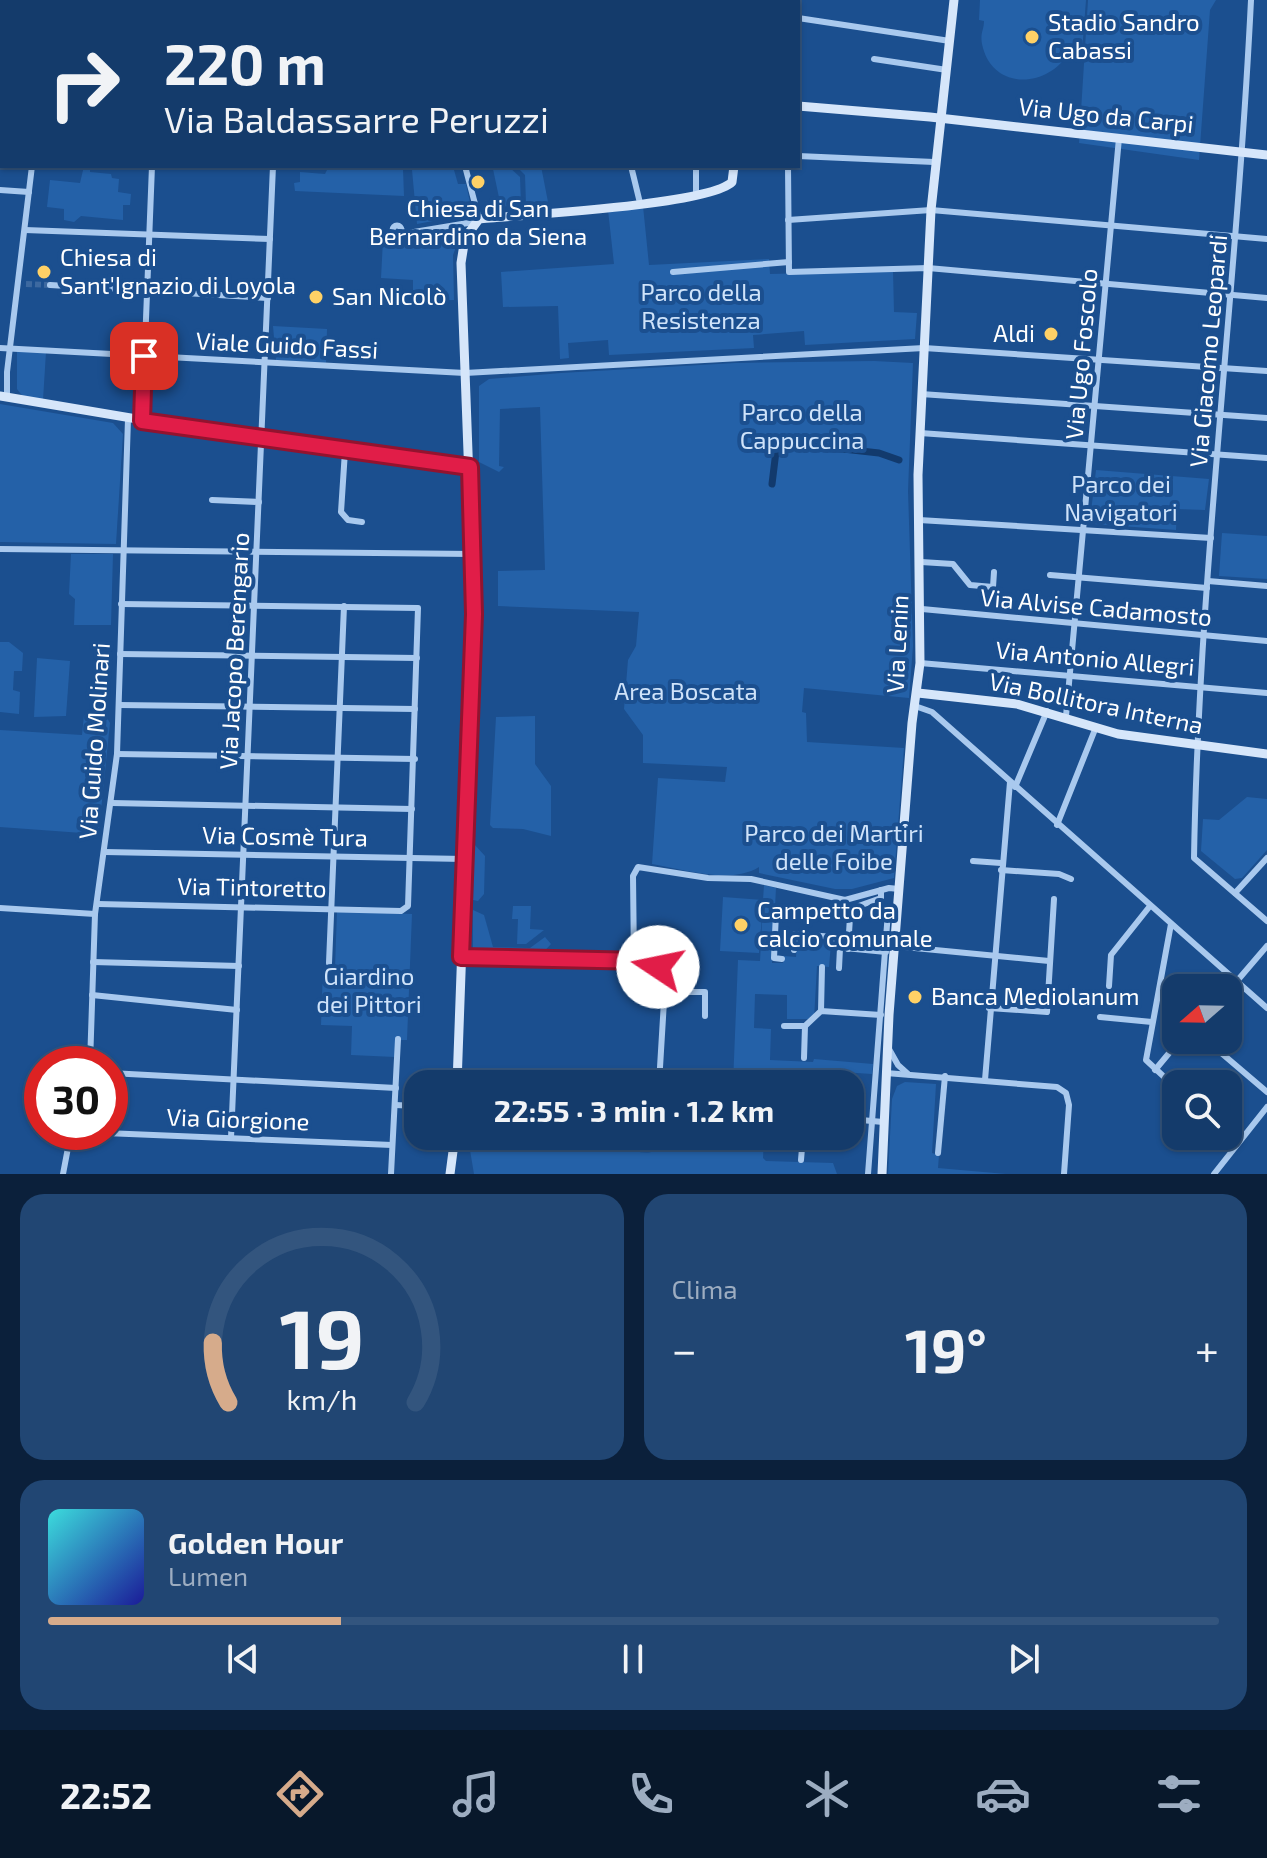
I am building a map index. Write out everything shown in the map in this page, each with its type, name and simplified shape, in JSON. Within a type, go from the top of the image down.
[{"type":"street","name":"Via Lenin","points":[[954,0],[931,210],[921,394],[919,520],[922,609],[915,706],[932,712],[1229,974]]},
{"type":"street","name":"Via Giacomo Leopardi","points":[[1235,893],[1194,858],[1196,746],[1237,237],[1251,0]]},
{"type":"street","points":[[800,18],[950,41]]},
{"type":"street","points":[[874,59],[947,70]]},
{"type":"street","name":"Via Ugo da Carpi","points":[[800,106],[941,118],[1267,155]]},
{"type":"street","name":"Via Ugo Foscolo","points":[[1066,716],[1119,138]]},
{"type":"street","points":[[800,156],[934,162]]},
{"type":"street","points":[[4,396],[23,284],[32,168]]},
{"type":"street","points":[[142,421],[152,168]]},
{"type":"street","name":"Via Jacopo Berengario","points":[[231,1138],[273,168]]},
{"type":"street","points":[[457,1070],[473,554],[461,263],[465,238],[477,220],[465,168]]},
{"type":"street","points":[[631,168],[640,203]]},
{"type":"street","points":[[696,168],[696,195]]},
{"type":"street","points":[[402,231],[408,233],[477,220],[696,195],[727,187],[732,182],[734,168]]},
{"type":"street","points":[[788,168],[789,272],[928,268],[1267,298]]},
{"type":"street","points":[[0,190],[29,192]]},
{"type":"street","points":[[788,220],[931,210],[1267,239]]},
{"type":"street","points":[[25,230],[270,239]]},
{"type":"street","points":[[673,272],[789,262]]},
{"type":"street","points":[[50,285],[268,298]]},
{"type":"street","name":"Viale Guido Fassi","points":[[0,348],[465,373],[924,348],[1267,371]]},
{"type":"street","points":[[9,362],[10,382],[19,400]]},
{"type":"street","points":[[0,383],[7,372]]},
{"type":"street","points":[[4,396],[10,382]]},
{"type":"street","points":[[921,394],[1267,418]]},
{"type":"street","points":[[4,396],[262,440],[470,467]]},
{"type":"street","name":"Via Guido Molinari","points":[[91,1046],[95,914],[117,754],[128,419]]},
{"type":"street","points":[[920,433],[1267,458]]},
{"type":"street","points":[[345,451],[341,512],[348,520],[362,522]]},
{"type":"street","points":[[212,500],[259,502]]},
{"type":"street","points":[[919,520],[1211,538]]},
{"type":"street","points":[[0,549],[473,554]]},
{"type":"street","points":[[921,562],[953,564],[970,585],[993,587],[994,572]]},
{"type":"street","points":[[1050,575],[1267,586]]},
{"type":"street","points":[[121,604],[418,608],[415,759],[409,858]]},
{"type":"street","points":[[329,963],[344,606]]},
{"type":"street","name":"Via Alvise Cadamosto","points":[[922,609],[1267,641]]},
{"type":"street","points":[[120,654],[417,658]]},
{"type":"street","name":"Via Antonio Allegri","points":[[920,663],[1267,693]]},
{"type":"street","name":"Via Bollitora Interna","points":[[918,693],[1047,711],[1096,727],[1196,746],[1267,754]]},
{"type":"street","points":[[119,705],[415,709]]},
{"type":"street","points":[[868,1174],[915,706]]},
{"type":"street","points":[[985,1080],[1001,866],[1012,785],[1047,711]]},
{"type":"street","points":[[1057,825],[1096,727]]},
{"type":"street","points":[[117,754],[415,759]]},
{"type":"street","points":[[112,803],[412,809]]},
{"type":"street","name":"Via Cosmè Tura","points":[[105,852],[464,859]]},
{"type":"street","name":"Via Tintoretto","points":[[98,904],[406,910],[409,858]]},
{"type":"street","points":[[1267,858],[1235,893],[1267,921]]},
{"type":"street","points":[[973,861],[1059,874],[1071,879]]},
{"type":"street","points":[[636,962],[633,876],[638,867],[708,878],[751,879],[845,900],[881,890],[899,889]]},
{"type":"street","points":[[839,968],[853,908],[881,898],[881,890]]},
{"type":"street","points":[[989,1008],[1047,1012],[1054,899]]},
{"type":"street","points":[[1109,986],[1111,955],[1150,906]]},
{"type":"street","points":[[0,908],[95,914]]},
{"type":"street","points":[[782,959],[774,958],[776,912],[850,917]]},
{"type":"street","points":[[1162,1076],[1146,1060],[1171,924]]},
{"type":"street","points":[[794,950],[795,934],[834,937],[844,948],[1049,961]]},
{"type":"street","points":[[1242,975],[1267,946]]},
{"type":"street","points":[[461,957],[636,962],[662,969],[667,992],[660,1070]]},
{"type":"street","points":[[93,962],[239,966]]},
{"type":"street","points":[[784,1026],[805,1026],[821,1011],[822,967]]},
{"type":"street","name":"Via Lenin","points":[[1242,986],[1267,1008]]},
{"type":"street","points":[[667,992],[705,992],[705,1016]]},
{"type":"street","points":[[92,995],[237,1010]]},
{"type":"street","points":[[821,1011],[884,1015]]},
{"type":"street","points":[[882,1174],[887,1043],[884,1015]]},
{"type":"street","points":[[1100,1017],[1152,1022]]},
{"type":"street","points":[[804,1058],[805,1026]]},
{"type":"street","points":[[391,1174],[398,1039]]},
{"type":"street","points":[[887,1043],[898,1065],[908,1074]]},
{"type":"street","points":[[1155,1070],[1168,1054]]},
{"type":"street","points":[[1222,1054],[1267,1092]]},
{"type":"street","points":[[886,1073],[1057,1087],[1066,1093],[1069,1105],[1064,1174]]},
{"type":"street","points":[[128,1074],[396,1088]]},
{"type":"street","points":[[938,1153],[945,1076]]},
{"type":"street","points":[[395,1105],[404,1105]]},
{"type":"street","points":[[1242,1138],[1267,1107]]},
{"type":"street","points":[[864,1120],[883,1122]]},
{"type":"street","name":"Via Giorgione","points":[[128,1134],[392,1145]]},
{"type":"street","points":[[450,1174],[455,1136],[457,1174]]},
{"type":"street","points":[[64,1172],[68,1150]]},
{"type":"street","points":[[801,1160],[802,1150]]},
{"type":"street","points":[[1214,1174],[1233,1150]]},
{"type":"green space","name":"Stadio Sandro Cabassi","points":[[980,0],[1086,0],[1082,52],[1069,52],[1060,64],[1035,78],[1022,80],[997,71],[988,60],[982,44],[984,21],[979,20]]},
{"type":"green space","points":[[1088,0],[1216,0],[1210,10],[1199,160],[1079,143]]},
{"type":"green space","points":[[84,168],[90,168],[90,172],[111,174],[112,178],[119,179],[118,192],[131,194],[130,205],[123,205],[123,220],[81,216],[74,222],[64,220],[64,209],[47,207],[50,180],[80,183]]},
{"type":"green space","points":[[328,168],[403,169],[404,196],[295,191],[294,183],[300,182],[300,172],[325,174]]},
{"type":"green space","points":[[510,168],[520,177],[521,204],[501,207],[493,169]]},
{"type":"green space","points":[[541,168],[548,202],[526,204],[525,175],[519,169]]},
{"type":"green space","points":[[412,170],[454,170],[458,184],[466,184],[471,207],[460,216],[417,224]]},
{"type":"green space","name":"Parco della Resistenza","points":[[643,206],[649,265],[769,259],[770,274],[893,271],[894,312],[917,313],[915,339],[805,345],[804,331],[753,335],[754,348],[609,355],[608,340],[568,343],[569,358],[560,359],[558,306],[503,307],[501,272],[614,264],[608,210]]},
{"type":"green space","points":[[463,228],[453,255],[454,300],[413,301],[413,280],[381,278],[383,240]]},
{"type":"green space","points":[[273,326],[327,329],[326,363],[276,360]]},
{"type":"green space","points":[[17,351],[46,352],[43,400],[24,398],[17,389]]},
{"type":"green space","points":[[735,363],[913,363],[908,491],[913,646],[909,698],[804,688],[802,712],[806,713],[807,742],[904,748],[894,878],[852,889],[835,889],[759,873],[759,867],[734,875],[721,875],[652,864],[658,778],[725,782],[727,767],[643,763],[643,735],[624,709],[628,660],[636,646],[639,612],[498,606],[498,571],[545,570],[540,407],[500,409],[499,466],[504,467],[499,472],[479,462],[479,386],[489,379],[561,373]]},
{"type":"green space","points":[[0,404],[113,423],[123,434],[116,544],[0,542]]},
{"type":"green space","name":"Parco dei Navigatori","points":[[1096,470],[1209,479],[1205,510],[1177,509],[1176,530],[1093,524],[1090,520]]},
{"type":"green space","points":[[1222,533],[1267,536],[1267,579],[1219,576]]},
{"type":"green space","points":[[71,554],[113,554],[111,625],[74,625],[75,599],[69,594]]},
{"type":"green space","points":[[0,642],[9,642],[23,653],[22,671],[14,671],[13,690],[20,692],[19,714],[0,712]]},
{"type":"green space","points":[[37,658],[70,661],[66,716],[34,717]]},
{"type":"green space","points":[[84,715],[107,718],[110,723],[99,830],[96,834],[0,827],[0,730],[82,735]]},
{"type":"green space","points":[[535,716],[535,764],[551,786],[551,836],[523,829],[493,828],[490,825],[496,717]]},
{"type":"green space","points":[[1247,797],[1267,799],[1267,850],[1242,878],[1235,879],[1201,851],[1203,819],[1219,820]]},
{"type":"green space","points":[[474,844],[485,856],[484,894],[478,901],[473,900]]},
{"type":"green space","points":[[764,885],[776,888],[772,963],[783,963],[784,956],[796,957],[797,941],[831,943],[829,967],[817,966],[814,1019],[787,1019],[787,995],[755,994],[754,1028],[771,1029],[770,1060],[813,1062],[814,1059],[873,1064],[872,1074],[864,1073],[864,1070],[734,1070],[738,960],[760,961],[763,903],[759,953],[720,951],[723,897],[763,900]]},
{"type":"green space","points":[[513,906],[531,906],[530,929],[544,930],[526,944],[517,944],[518,919],[512,919]]},
{"type":"green space","points":[[473,910],[484,915],[493,947],[530,948],[545,937],[551,944],[540,956],[473,951]]},
{"type":"green space","name":"Giardino dei Pittori","points":[[337,911],[412,914],[407,1040],[396,1040],[395,1057],[351,1055],[352,1026],[321,1025],[323,968],[335,968]]},
{"type":"green space","points":[[905,1082],[936,1084],[932,1153],[939,1155],[938,1168],[1006,1174],[888,1174],[892,1099],[897,1086]]},
{"type":"green space","points":[[470,1150],[763,1150],[766,1161],[833,1163],[837,1174],[474,1174]]},
{"type":"waterway","points":[[772,484],[777,443],[814,446]]},
{"type":"waterway","points":[[825,447],[879,453],[899,460]]},
{"type":"tunnel","points":[[26,284],[50,285]]},
{"type":"place","name":"Stadio Sandro Cabassi","points":[[1032,37]]},
{"type":"place","name":"Chiesa di San Bernardino da Siena","points":[[478,182]]},
{"type":"place","name":"Chiesa di Sant'Ignazio di Loyola","points":[[44,272]]},
{"type":"place","name":"San Nicolò","points":[[316,297]]},
{"type":"place","name":"Aldi","points":[[1051,334]]},
{"type":"place","name":"Campetto da calcio comunale","points":[[741,925]]},
{"type":"place","name":"Banca Mediolanum","points":[[915,997]]},
{"type":"route","points":[[144,356],[142,421],[470,467],[474,614],[461,957],[643,961],[662,964],[658,967]]},
{"type":"park label","name":"Parco della Cappuccina","points":[[802,427]]},
{"type":"park label","name":"Area Boscata","points":[[686,692]]},
{"type":"park label","name":"Parco dei Martiri delle Foibe","points":[[834,848]]}]
